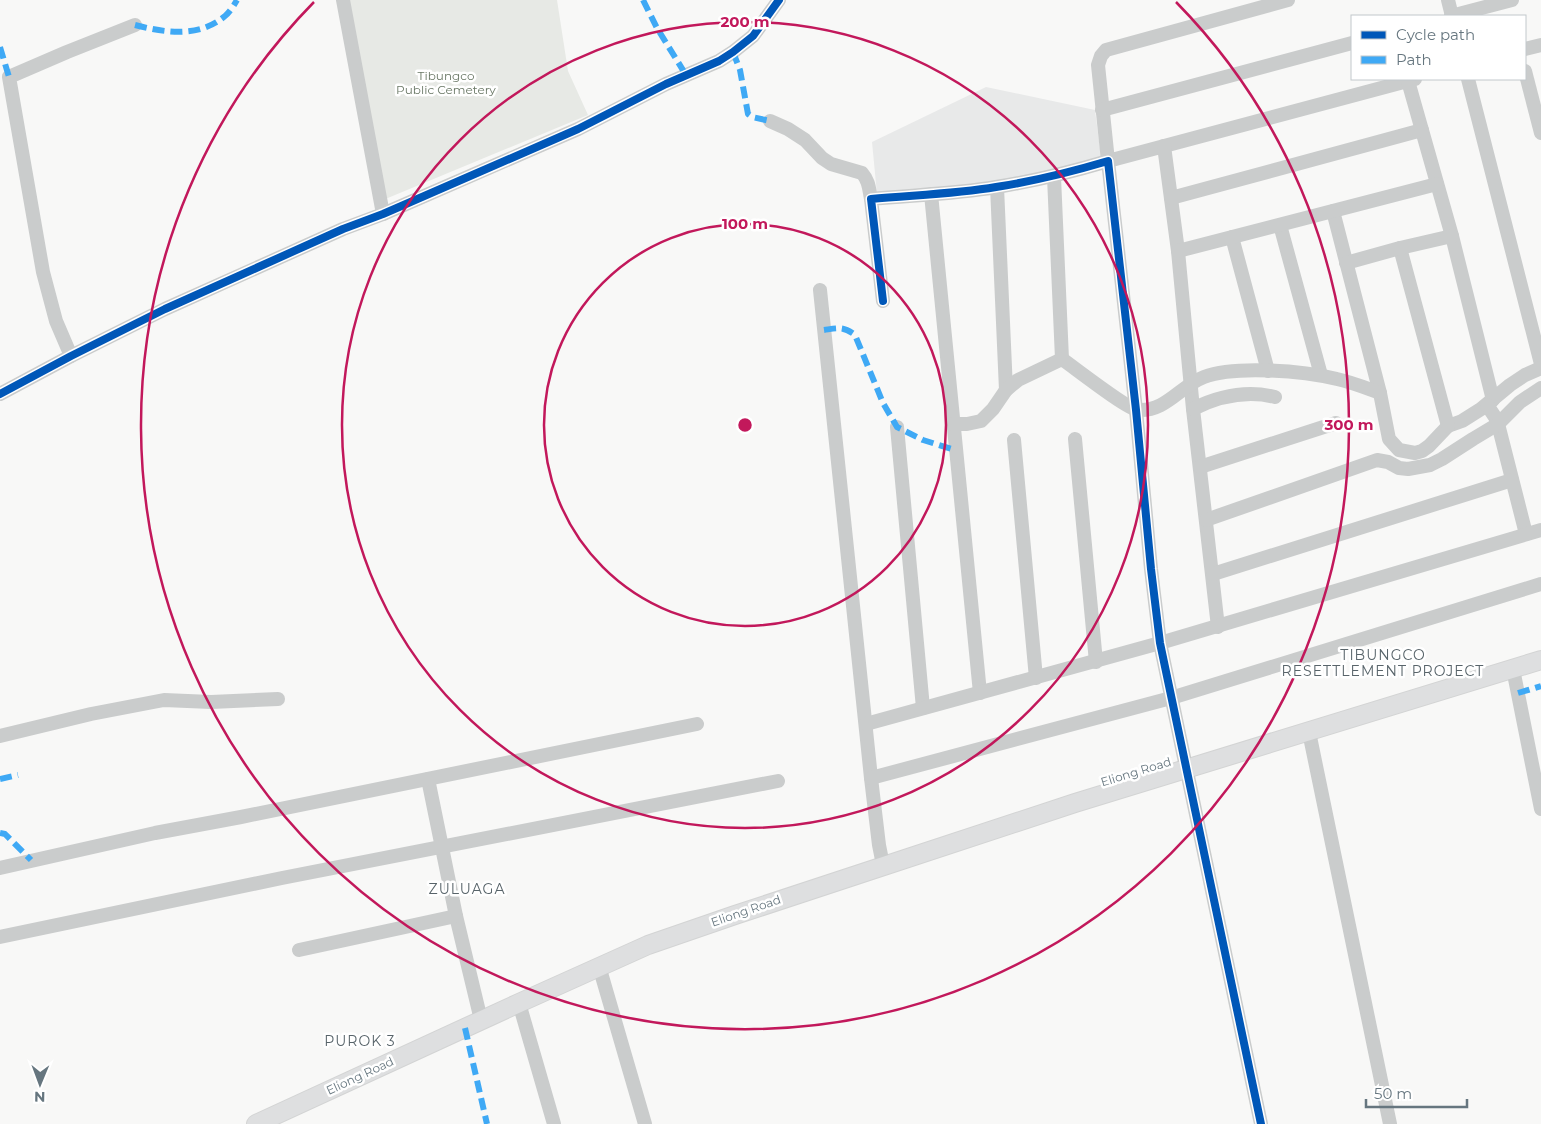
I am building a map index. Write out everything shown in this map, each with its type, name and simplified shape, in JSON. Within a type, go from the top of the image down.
[{"type":"main road","name":"Eliong Road","points":[[256,1124],[279,1119],[481,1020],[648,945],[883,865],[1186,768],[1541,660]]},
{"type":"street","points":[[343,0],[383,214]]},
{"type":"street","points":[[0,394],[165,309],[343,229],[383,214],[578,129],[666,84],[719,61],[753,36],[779,0]]},
{"type":"street","points":[[1261,1124],[1170,698],[1160,643],[1098,65],[1101,56],[1106,50],[1288,0]]},
{"type":"street","points":[[1448,0],[1452,15]]},
{"type":"street","points":[[1456,15],[1512,0]]},
{"type":"street","points":[[71,356],[56,321],[43,272],[9,77],[135,25]]},
{"type":"street","points":[[1102,110],[1351,43]]},
{"type":"street","points":[[1526,50],[1541,45]]},
{"type":"street","points":[[1526,75],[1541,133]]},
{"type":"street","points":[[871,199],[963,192],[1054,177],[1412,80],[1422,130],[1452,236],[1492,410],[1526,534]]},
{"type":"street","points":[[1468,80],[1541,364]]},
{"type":"street","points":[[770,122],[788,129],[805,140],[822,158],[831,164],[862,173],[866,177],[871,199],[882,301]]},
{"type":"street","points":[[1171,198],[1422,130]]},
{"type":"street","points":[[1164,146],[1178,251],[1193,410],[1218,627]]},
{"type":"street","points":[[1054,177],[1062,359]]},
{"type":"street","points":[[1178,251],[1437,184]]},
{"type":"street","points":[[997,187],[1006,390]]},
{"type":"street","points":[[931,194],[952,424],[980,693]]},
{"type":"street","points":[[1332,211],[1380,393],[1389,439],[1393,446],[1399,450],[1415,453],[1422,451],[1448,426],[1520,402],[1541,388]]},
{"type":"street","points":[[1280,225],[1321,375]]},
{"type":"street","points":[[1346,263],[1452,236]]},
{"type":"street","points":[[1232,237],[1268,371]]},
{"type":"street","points":[[1400,248],[1448,426]]},
{"type":"street","points":[[820,290],[871,778],[883,865]]},
{"type":"street","points":[[1062,359],[1122,403],[1136,410],[1165,404],[1191,384],[1205,377],[1225,373],[1268,371],[1321,375],[1380,393]]},
{"type":"street","points":[[952,424],[967,424],[981,421],[993,409],[1006,390],[1018,380],[1062,359]]},
{"type":"street","points":[[1206,520],[1377,460],[1388,462],[1399,468],[1408,469],[1430,465],[1473,439],[1510,384],[1541,368]]},
{"type":"street","points":[[1193,410],[1223,397],[1249,393],[1275,397]]},
{"type":"street","points":[[1200,467],[1336,423]]},
{"type":"street","points":[[897,427],[923,708]]},
{"type":"street","points":[[1075,439],[1096,662]]},
{"type":"street","points":[[1014,440],[1036,678]]},
{"type":"street","points":[[1212,574],[1512,480]]},
{"type":"street","points":[[866,724],[1218,627],[1541,530]]},
{"type":"street","points":[[871,778],[1170,698],[1541,584]]},
{"type":"street","points":[[1513,669],[1541,809]]},
{"type":"street","points":[[0,736],[91,714],[156,701],[211,702],[278,699]]},
{"type":"street","points":[[0,868],[155,833],[697,724]]},
{"type":"street","points":[[1309,732],[1390,1124]]},
{"type":"street","points":[[428,779],[456,916],[481,1020]]},
{"type":"street","points":[[0,937],[282,878],[778,781]]},
{"type":"street","points":[[299,950],[456,916]]},
{"type":"street","points":[[599,966],[644,1124]]},
{"type":"street","points":[[519,1003],[554,1124]]},
{"type":"shaded area","points":[[986,87],[1095,110],[1101,157],[1003,182],[877,194],[872,142]]},
{"type":"green space","name":"Tibungco Public Cemetery","points":[[346,0],[557,0],[568,71],[588,115],[383,200]]},
{"type":"marked path","points":[[135,25],[158,30],[193,31],[215,23],[225,16],[237,0]]},
{"type":"marked path","points":[[643,0],[657,28],[686,75]]},
{"type":"marked path","points":[[0,47],[9,77]]},
{"type":"marked path","points":[[733,52],[740,70],[748,114],[752,117],[770,121]]},
{"type":"marked path","points":[[824,330],[840,328],[855,335],[883,403],[897,427],[923,440],[955,450]]},
{"type":"marked path","points":[[1518,693],[1541,686]]},
{"type":"marked path","points":[[0,779],[18,775]]},
{"type":"marked path","points":[[0,833],[5,834],[31,860]]},
{"type":"marked path","points":[[465,1028],[487,1124]]},
{"type":"cycle path","points":[[0,394],[165,309],[343,229],[383,214],[578,129],[666,84],[719,61],[753,36],[779,0]]},
{"type":"cycle path","points":[[883,301],[871,199],[950,193],[996,187],[1053,176],[1108,161],[1160,643],[1261,1124]]},
{"type":"district","name":"TIBUNGCO RESETTLEMENT PROJECT","points":[[1383,664]]},
{"type":"district","name":"ZULUAGA","points":[[467,889]]},
{"type":"district","name":"PUROK 3","points":[[360,1041]]}]
